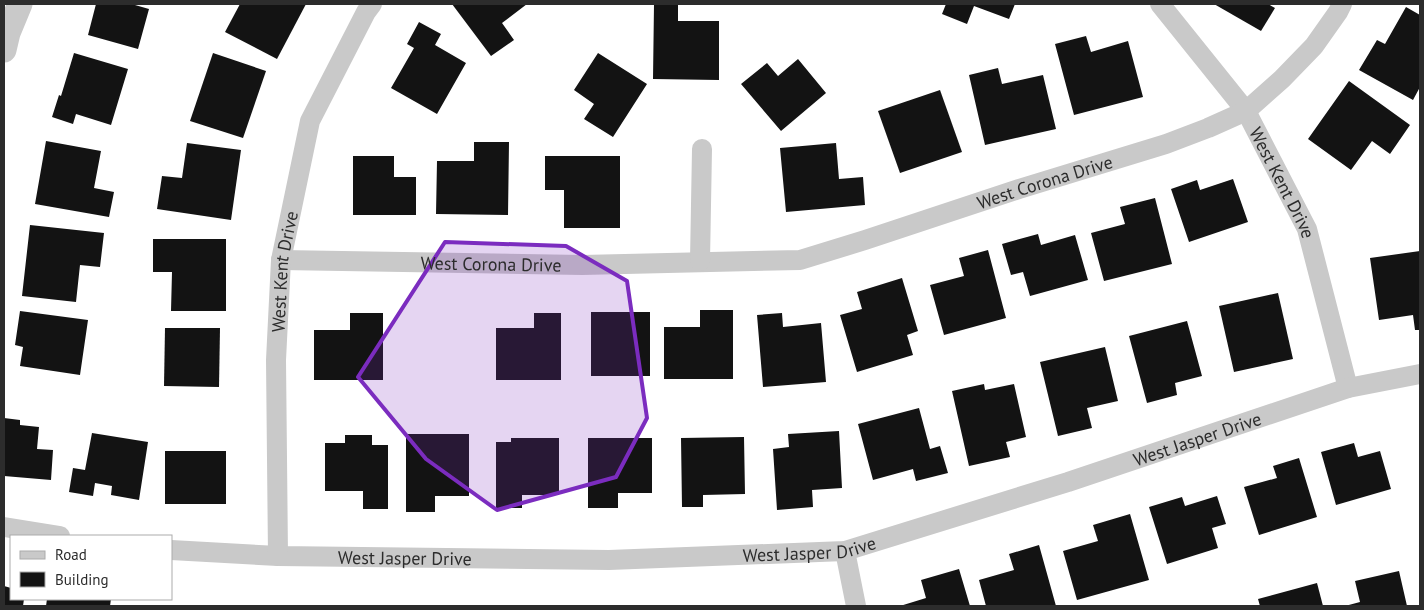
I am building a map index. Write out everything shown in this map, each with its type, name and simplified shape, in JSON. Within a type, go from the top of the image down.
[{"type":"street","points":[[4,50],[8,33],[20,4]]},
{"type":"street","name":"West Kent Drive","points":[[278,556],[276,360],[282,260],[310,121],[366,12],[372,4]]},
{"type":"street","name":"West Kent Drive","points":[[1160,4],[1246,111],[1307,229],[1348,388]]},
{"type":"street","name":"West Corona Drive","points":[[282,260],[582,264],[800,260],[1019,189],[1166,144],[1246,111],[1314,46],[1342,4]]},
{"type":"street","points":[[700,261],[702,149]]},
{"type":"street","name":"West Jasper Drive","points":[[172,550],[278,556],[609,560],[844,550],[1068,482],[1348,388],[1420,374]]},
{"type":"street","points":[[4,527],[54,535]]},
{"type":"street","points":[[844,550],[856,606]]},
{"type":"highlighted area","points":[[445,242],[566,246],[627,281],[647,418],[616,477],[497,510],[426,459],[358,377]]},
{"type":"building","points":[[96,4],[135,4],[149,9],[138,49],[88,35]]},
{"type":"building","points":[[240,4],[306,4],[277,59],[225,32]]},
{"type":"building","points":[[452,4],[527,4],[502,23],[514,40],[491,56]]},
{"type":"building","points":[[654,4],[678,4],[678,21],[719,21],[719,80],[653,79]]},
{"type":"building","points":[[946,4],[1015,4],[1009,19],[974,6],[967,24],[942,14]]},
{"type":"building","points":[[1214,4],[1268,4],[1275,8],[1261,31]]},
{"type":"building","points":[[1406,7],[1420,15],[1420,87],[1413,100],[1359,70],[1377,40],[1385,44]]},
{"type":"building","points":[[419,22],[441,34],[435,45],[466,63],[437,114],[391,88],[414,48],[407,44]]},
{"type":"building","points":[[1086,36],[1091,52],[1128,41],[1143,97],[1074,115],[1055,44]]},
{"type":"building","points":[[74,53],[128,69],[111,125],[76,114],[73,124],[52,117],[59,95],[61,96]]},
{"type":"building","points":[[213,53],[266,71],[243,138],[190,121]]},
{"type":"building","points":[[598,53],[647,84],[613,137],[584,119],[594,104],[574,90]]},
{"type":"building","points":[[798,59],[826,93],[781,131],[741,84],[767,63],[778,76]]},
{"type":"building","points":[[998,68],[1002,84],[1043,75],[1056,129],[985,145],[969,75]]},
{"type":"building","points":[[1349,81],[1410,125],[1390,154],[1372,141],[1351,170],[1308,139]]},
{"type":"building","points":[[940,90],[962,152],[900,173],[878,111]]},
{"type":"building","points":[[46,141],[101,151],[94,188],[114,192],[109,217],[35,204]]},
{"type":"building","points":[[474,142],[509,142],[508,215],[436,214],[437,161],[474,161]]},
{"type":"building","points":[[187,143],[241,150],[231,220],[157,209],[162,176],[182,178]]},
{"type":"building","points":[[836,143],[839,179],[863,177],[865,205],[786,212],[780,148]]},
{"type":"building","points":[[353,156],[394,156],[394,177],[416,177],[416,215],[353,215]]},
{"type":"building","points":[[545,156],[620,156],[620,228],[564,228],[564,190],[545,190]]},
{"type":"building","points":[[1233,179],[1248,222],[1189,242],[1171,189],[1197,180],[1200,190]]},
{"type":"building","points":[[1155,198],[1172,264],[1104,281],[1091,233],[1125,224],[1120,207]]},
{"type":"building","points":[[30,225],[104,233],[100,267],[80,265],[76,302],[22,296]]},
{"type":"building","points":[[1038,234],[1041,245],[1075,235],[1088,280],[1030,296],[1023,272],[1011,275],[1002,244]]},
{"type":"building","points":[[153,239],[226,239],[226,311],[171,311],[172,272],[153,272]]},
{"type":"building","points":[[988,250],[1006,318],[944,335],[930,285],[964,276],[959,258]]},
{"type":"building","points":[[1420,251],[1420,330],[1415,330],[1413,315],[1379,320],[1370,258]]},
{"type":"building","points":[[902,278],[918,331],[907,335],[913,355],[857,372],[840,315],[862,309],[857,292]]},
{"type":"building","points":[[1278,293],[1293,359],[1234,372],[1219,306]]},
{"type":"building","points":[[700,310],[733,310],[733,379],[664,379],[664,327],[700,327]]},
{"type":"building","points":[[20,311],[88,320],[80,375],[20,366],[23,347],[15,345]]},
{"type":"building","points":[[591,312],[650,312],[650,376],[591,376]]},
{"type":"building","points":[[350,313],[383,313],[383,380],[314,380],[314,330],[350,330]]},
{"type":"building","points":[[534,313],[561,313],[561,380],[496,380],[496,328],[534,328]]},
{"type":"building","points":[[782,313],[783,327],[821,323],[826,382],[763,387],[757,315]]},
{"type":"building","points":[[1187,321],[1202,376],[1175,383],[1177,395],[1147,403],[1129,336]]},
{"type":"building","points":[[165,328],[220,328],[219,387],[164,386]]},
{"type":"building","points":[[1105,347],[1118,401],[1087,408],[1092,428],[1058,436],[1040,362]]},
{"type":"building","points":[[984,384],[985,390],[1014,384],[1026,437],[1006,442],[1010,457],[969,466],[952,391]]},
{"type":"building","points":[[919,408],[930,449],[940,446],[948,473],[916,481],[913,469],[873,480],[858,424]]},
{"type":"building","points":[[4,418],[20,420],[20,425],[39,427],[37,449],[53,450],[51,480],[4,476]]},
{"type":"building","points":[[839,431],[842,488],[812,490],[813,507],[777,510],[773,449],[789,447],[788,434]]},
{"type":"building","points":[[92,433],[148,442],[139,500],[111,495],[112,486],[95,483],[93,496],[69,492],[73,468],[85,470]]},
{"type":"building","points":[[406,434],[469,434],[469,496],[435,496],[435,512],[406,512]]},
{"type":"building","points":[[345,435],[372,435],[372,445],[388,445],[388,509],[363,509],[363,491],[325,491],[325,443],[345,443]]},
{"type":"building","points":[[744,437],[745,494],[703,495],[703,507],[682,507],[681,438]]},
{"type":"building","points":[[511,438],[559,438],[559,495],[522,495],[522,508],[496,508],[496,442],[511,442]]},
{"type":"building","points":[[588,438],[652,438],[652,493],[618,493],[618,508],[588,508]]},
{"type":"building","points":[[1354,443],[1358,457],[1380,451],[1391,489],[1336,505],[1321,452]]},
{"type":"building","points":[[165,451],[226,451],[226,504],[165,504]]},
{"type":"building","points":[[1299,458],[1317,517],[1259,535],[1244,487],[1277,478],[1273,466]]},
{"type":"building","points":[[1217,496],[1226,524],[1212,528],[1218,548],[1167,564],[1149,507],[1182,497],[1185,506]]},
{"type":"building","points":[[1130,514],[1149,580],[1077,600],[1063,551],[1098,541],[1093,525]]},
{"type":"building","points":[[1039,545],[1056,606],[986,606],[979,580],[1014,570],[1009,554]]},
{"type":"building","points":[[959,569],[970,606],[900,606],[926,598],[921,580]]},
{"type":"building","points":[[1399,571],[1407,606],[1345,606],[1360,602],[1355,581]]},
{"type":"building","points":[[1317,583],[1323,606],[1260,606],[1258,599]]},
{"type":"building","points":[[4,586],[10,588],[10,600],[24,600],[23,606],[4,606]]},
{"type":"building","points":[[47,600],[111,600],[110,606],[46,606]]}]
